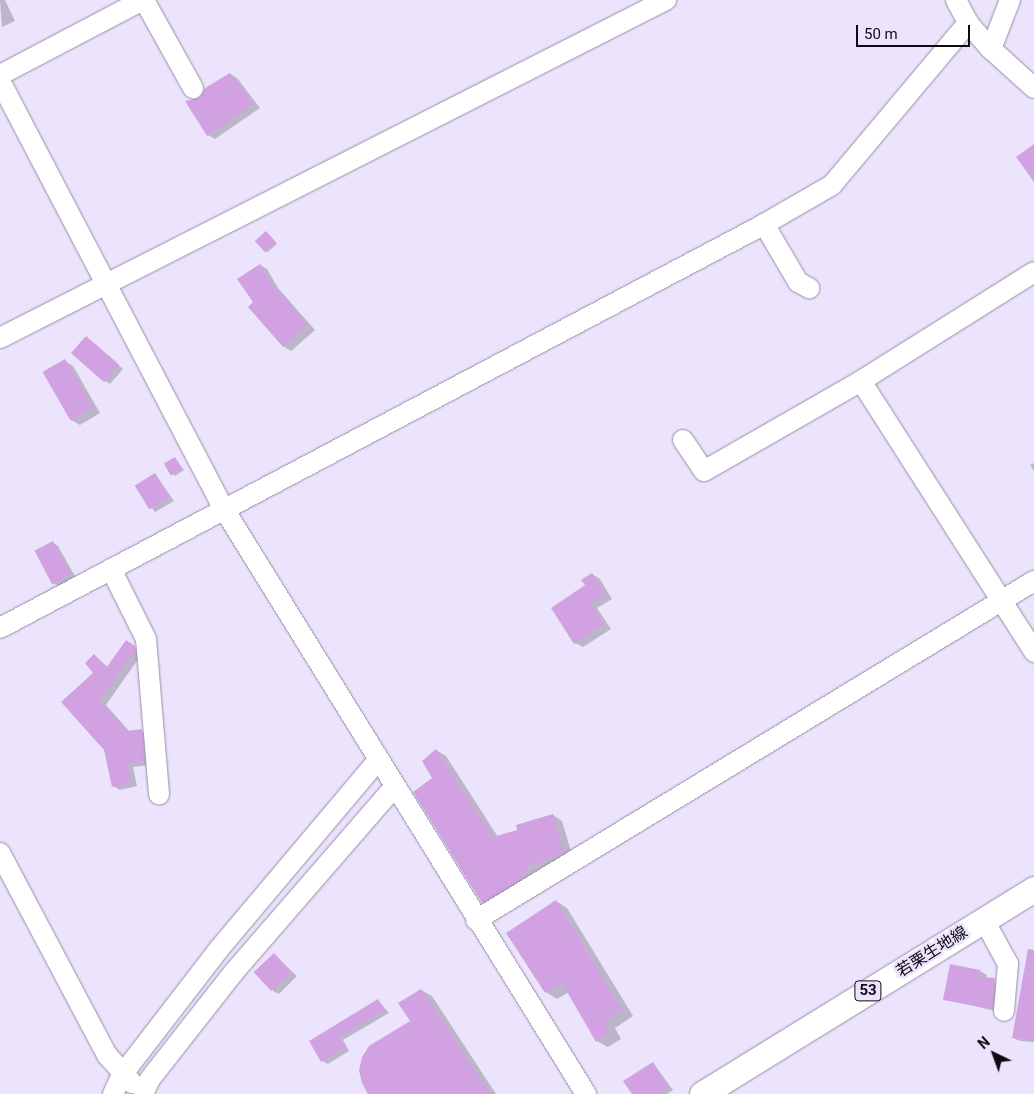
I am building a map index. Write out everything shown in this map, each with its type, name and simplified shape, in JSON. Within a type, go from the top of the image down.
[{"type":"main road","name":"若栗生地線","points":[[702,1094],[1034,889]]},
{"type":"street","points":[[0,75],[143,0],[193,88]]},
{"type":"street","points":[[0,338],[105,287],[666,0]]},
{"type":"street","points":[[956,0],[968,23],[991,49],[1034,88]]},
{"type":"street","points":[[991,49],[1010,0]]},
{"type":"street","points":[[0,628],[764,224],[832,185],[968,23]]},
{"type":"street","points":[[0,81],[105,287],[224,509],[476,920],[586,1094]]},
{"type":"street","points":[[764,224],[798,282],[809,288]]},
{"type":"street","points":[[683,440],[704,471],[861,381],[1034,272]]},
{"type":"street","points":[[861,381],[1004,600],[1034,652]]},
{"type":"street","points":[[111,569],[146,639],[159,794]]},
{"type":"street","points":[[476,920],[1034,582]]},
{"type":"street","points":[[112,1094],[122,1075],[219,949],[379,759]]},
{"type":"street","points":[[0,853],[107,1054],[122,1075],[144,1093],[150,1079],[234,972],[394,786]]},
{"type":"street","points":[[984,920],[1008,964],[1004,1010]]},
{"type":"building","points":[[230,73],[253,104],[207,136],[185,101],[199,98],[205,88]]},
{"type":"building","points":[[1034,144],[1034,182],[1016,157]]},
{"type":"building","points":[[266,231],[276,242],[265,252],[255,241]]},
{"type":"building","points":[[260,264],[271,283],[308,325],[283,347],[248,307],[253,302],[237,279]]},
{"type":"building","points":[[86,336],[119,365],[104,382],[71,353]]},
{"type":"building","points":[[65,359],[93,407],[70,420],[42,372]]},
{"type":"building","points":[[175,457],[182,469],[171,476],[164,464]]},
{"type":"building","points":[[155,473],[170,497],[149,509],[135,486]]},
{"type":"building","points":[[53,541],[71,575],[52,584],[34,551]]},
{"type":"building","points":[[592,573],[605,594],[590,604],[604,624],[574,644],[551,608],[585,585],[581,580]]},
{"type":"building","points":[[126,640],[135,646],[135,651],[99,700],[127,731],[142,729],[144,761],[127,764],[131,783],[112,787],[104,750],[61,702],[93,673],[85,663],[94,654],[107,667]]},
{"type":"building","points":[[436,749],[493,837],[517,830],[516,825],[553,814],[564,853],[526,867],[529,874],[482,903],[413,792],[432,778],[422,761]]},
{"type":"building","points":[[556,900],[622,1010],[604,1022],[610,1032],[596,1042],[562,983],[545,993],[506,933]]},
{"type":"building","points":[[1028,949],[1034,950],[1034,1039],[1012,1038]]},
{"type":"building","points":[[274,953],[292,972],[271,991],[254,972]]},
{"type":"building","points":[[950,964],[980,970],[979,977],[995,978],[992,1009],[943,1000]]},
{"type":"building","points":[[421,989],[490,1094],[368,1094],[362,1083],[359,1070],[362,1057],[369,1046],[410,1021],[398,1003]]},
{"type":"building","points":[[378,999],[385,1010],[338,1037],[345,1047],[321,1062],[309,1041]]},
{"type":"building","points":[[653,1062],[669,1087],[657,1094],[632,1094],[623,1081]]}]
